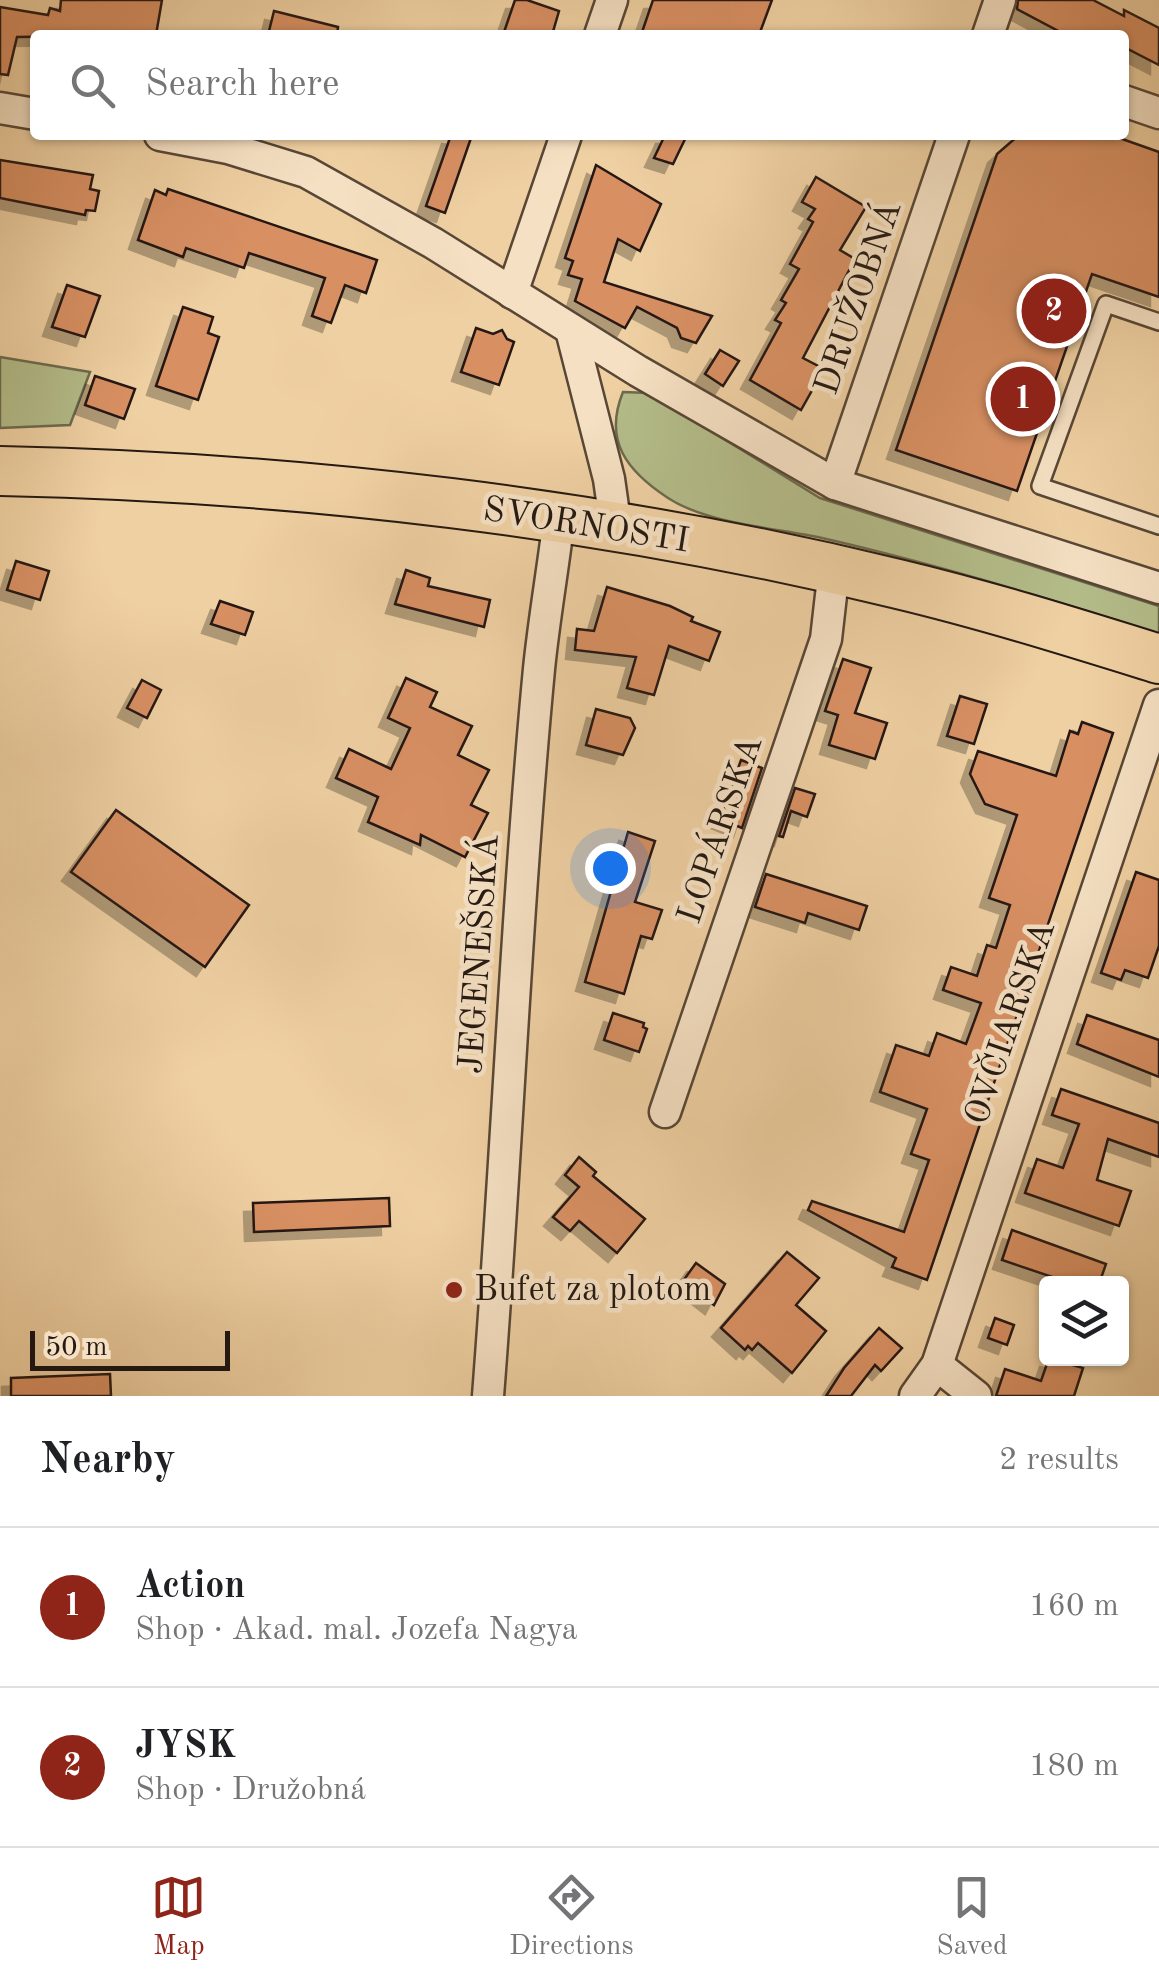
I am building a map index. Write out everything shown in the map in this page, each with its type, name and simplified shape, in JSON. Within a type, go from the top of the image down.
[{"type":"main road","name":"SVORNOSTI","points":[[0,471],[211,478],[559,518],[834,569],[1005,612],[1159,659]]},
{"type":"street","points":[[602,30],[612,0]]},
{"type":"street","points":[[990,30],[1000,0]]},
{"type":"street","points":[[1129,103],[1159,113]]},
{"type":"street","points":[[0,108],[30,113]]},
{"type":"street","points":[[186,140],[228,148],[306,172],[433,243],[571,330],[835,484],[1159,588]]},
{"type":"street","points":[[512,293],[564,140]]},
{"type":"street","name":"DRUŽOBNÁ","points":[[835,484],[952,140]]},
{"type":"street","points":[[571,330],[609,479],[616,528]]},
{"type":"street","name":"JEGENEŠSKÁ","points":[[488,1396],[504,1194],[514,980],[539,669],[559,518]]},
{"type":"street","name":"LOPÁRSKA","points":[[664,1112],[826,638],[834,569]]},
{"type":"street","name":"OVČIARSKA","points":[[916,1396],[937,1366],[1159,705]]},
{"type":"street","points":[[937,1366],[976,1396]]},
{"type":"lane","points":[[1159,322],[1106,304],[1040,486],[1159,526]]},
{"type":"green space","points":[[0,357],[90,372],[70,425],[0,428]]},
{"type":"green space","points":[[623,392],[649,393],[820,498],[1159,606],[1159,634],[907,559],[722,519],[684,507],[653,488],[630,466],[623,453],[616,425]]},
{"type":"building","points":[[61,0],[162,0],[157,30],[30,30],[30,37],[17,37],[8,75],[0,74],[0,7],[48,15],[50,8],[60,11]]},
{"type":"building","points":[[515,0],[559,11],[553,30],[505,30]]},
{"type":"building","points":[[653,0],[772,0],[761,30],[643,30]]},
{"type":"building","points":[[1018,0],[1093,0],[1124,16],[1124,10],[1159,28],[1159,65],[1129,50],[1129,30],[1057,30],[1017,9]]},
{"type":"building","points":[[274,11],[338,27],[338,30],[269,30]]},
{"type":"building","points":[[449,140],[470,140],[445,213],[426,206]]},
{"type":"building","points":[[663,140],[685,140],[673,164],[654,158]]},
{"type":"building","points":[[1013,140],[1125,140],[1159,152],[1159,297],[1092,274],[1017,491],[896,450],[997,154]]},
{"type":"building","points":[[0,160],[93,175],[90,189],[99,191],[95,211],[86,210],[85,215],[0,198]]},
{"type":"building","points":[[596,165],[661,204],[640,251],[618,239],[604,282],[712,316],[696,343],[681,338],[677,328],[637,307],[625,328],[575,301],[582,279],[568,275],[573,261],[565,258]]},
{"type":"building","points":[[816,177],[866,207],[840,250],[855,259],[803,358],[824,369],[801,410],[750,380],[781,323],[775,320],[786,303],[781,300],[799,269],[790,264],[813,222],[808,219],[815,209],[802,202]]},
{"type":"building","points":[[168,189],[377,260],[366,293],[345,285],[331,323],[312,316],[325,278],[249,253],[244,268],[186,248],[183,257],[138,240],[155,190],[166,195]]},
{"type":"building","points":[[67,285],[100,296],[85,337],[52,327]]},
{"type":"building","points":[[183,307],[213,317],[208,333],[219,337],[198,400],[156,386]]},
{"type":"building","points":[[476,328],[493,334],[502,330],[514,342],[499,385],[461,372]]},
{"type":"building","points":[[720,350],[739,361],[723,386],[705,374]]},
{"type":"building","points":[[95,376],[135,389],[124,419],[85,405]]},
{"type":"building","points":[[16,561],[49,571],[40,600],[7,590]]},
{"type":"building","points":[[406,570],[430,578],[428,586],[490,600],[484,627],[395,604]]},
{"type":"building","points":[[607,587],[670,606],[693,617],[691,621],[720,632],[709,661],[669,646],[654,695],[627,688],[636,657],[575,650],[577,629],[594,631]]},
{"type":"building","points":[[220,601],[253,612],[245,635],[211,624]]},
{"type":"building","points":[[843,659],[871,668],[855,713],[887,723],[875,759],[829,745],[838,715],[825,711]]},
{"type":"building","points":[[406,678],[437,692],[430,707],[472,726],[458,755],[489,770],[471,805],[488,813],[465,857],[421,835],[420,845],[368,822],[378,797],[336,778],[349,749],[391,769],[410,728],[388,718]]},
{"type":"building","points":[[142,680],[161,690],[147,718],[127,708]]},
{"type":"building","points":[[960,696],[987,704],[974,744],[947,736]]},
{"type":"building","points":[[596,709],[630,718],[635,728],[623,755],[586,745]]},
{"type":"building","points":[[1082,722],[1113,733],[927,1280],[892,1267],[896,1258],[808,1210],[812,1201],[904,1232],[929,1160],[911,1154],[927,1109],[880,1092],[896,1045],[929,1056],[937,1033],[966,1044],[981,1003],[943,990],[951,967],[977,976],[987,945],[996,948],[1010,905],[989,898],[1017,815],[985,804],[970,774],[978,751],[1056,776],[1070,731],[1078,734]]},
{"type":"building","points":[[741,760],[762,768],[742,828],[720,819]]},
{"type":"building","points":[[795,788],[815,794],[807,817],[791,811],[783,837],[779,836]]},
{"type":"building","points":[[116,810],[249,905],[205,967],[71,872]]},
{"type":"building","points":[[628,832],[655,841],[635,902],[662,910],[652,939],[641,936],[624,994],[585,982]]},
{"type":"building","points":[[1136,872],[1159,880],[1159,946],[1148,978],[1125,970],[1121,980],[1101,973]]},
{"type":"building","points":[[766,874],[867,906],[859,930],[808,913],[805,923],[755,907]]},
{"type":"building","points":[[613,1013],[644,1023],[647,1029],[639,1052],[604,1040]]},
{"type":"building","points":[[1087,1015],[1159,1040],[1159,1077],[1077,1044]]},
{"type":"building","points":[[1061,1089],[1159,1123],[1159,1157],[1108,1139],[1097,1180],[1131,1191],[1119,1226],[1025,1193],[1037,1159],[1063,1168],[1079,1124],[1052,1115]]},
{"type":"building","points":[[579,1157],[596,1172],[593,1176],[645,1219],[617,1253],[579,1221],[570,1231],[553,1217],[579,1187],[565,1175]]},
{"type":"building","points":[[389,1198],[390,1226],[254,1232],[253,1203]]},
{"type":"building","points":[[1012,1230],[1106,1264],[1102,1276],[1049,1276],[1002,1260]]},
{"type":"building","points":[[787,1252],[819,1278],[796,1305],[826,1331],[792,1373],[758,1343],[752,1350],[748,1346],[745,1350],[721,1328]]},
{"type":"building","points":[[696,1263],[725,1284],[714,1305],[683,1281]]},
{"type":"building","points":[[995,1318],[1014,1325],[1007,1345],[988,1338]]},
{"type":"building","points":[[879,1328],[902,1348],[881,1371],[875,1365],[851,1396],[826,1396],[844,1368]]},
{"type":"building","points":[[1046,1366],[1083,1368],[1074,1396],[996,1396],[1005,1369],[1041,1381]]},
{"type":"building","points":[[110,1374],[111,1396],[11,1396],[11,1378]]},
{"type":"place","name":"JYSK","points":[[1054,311]]},
{"type":"place","name":"Action","points":[[1023,399]]},
{"type":"place","name":"Bufet za plotom","points":[[454,1290]]}]
